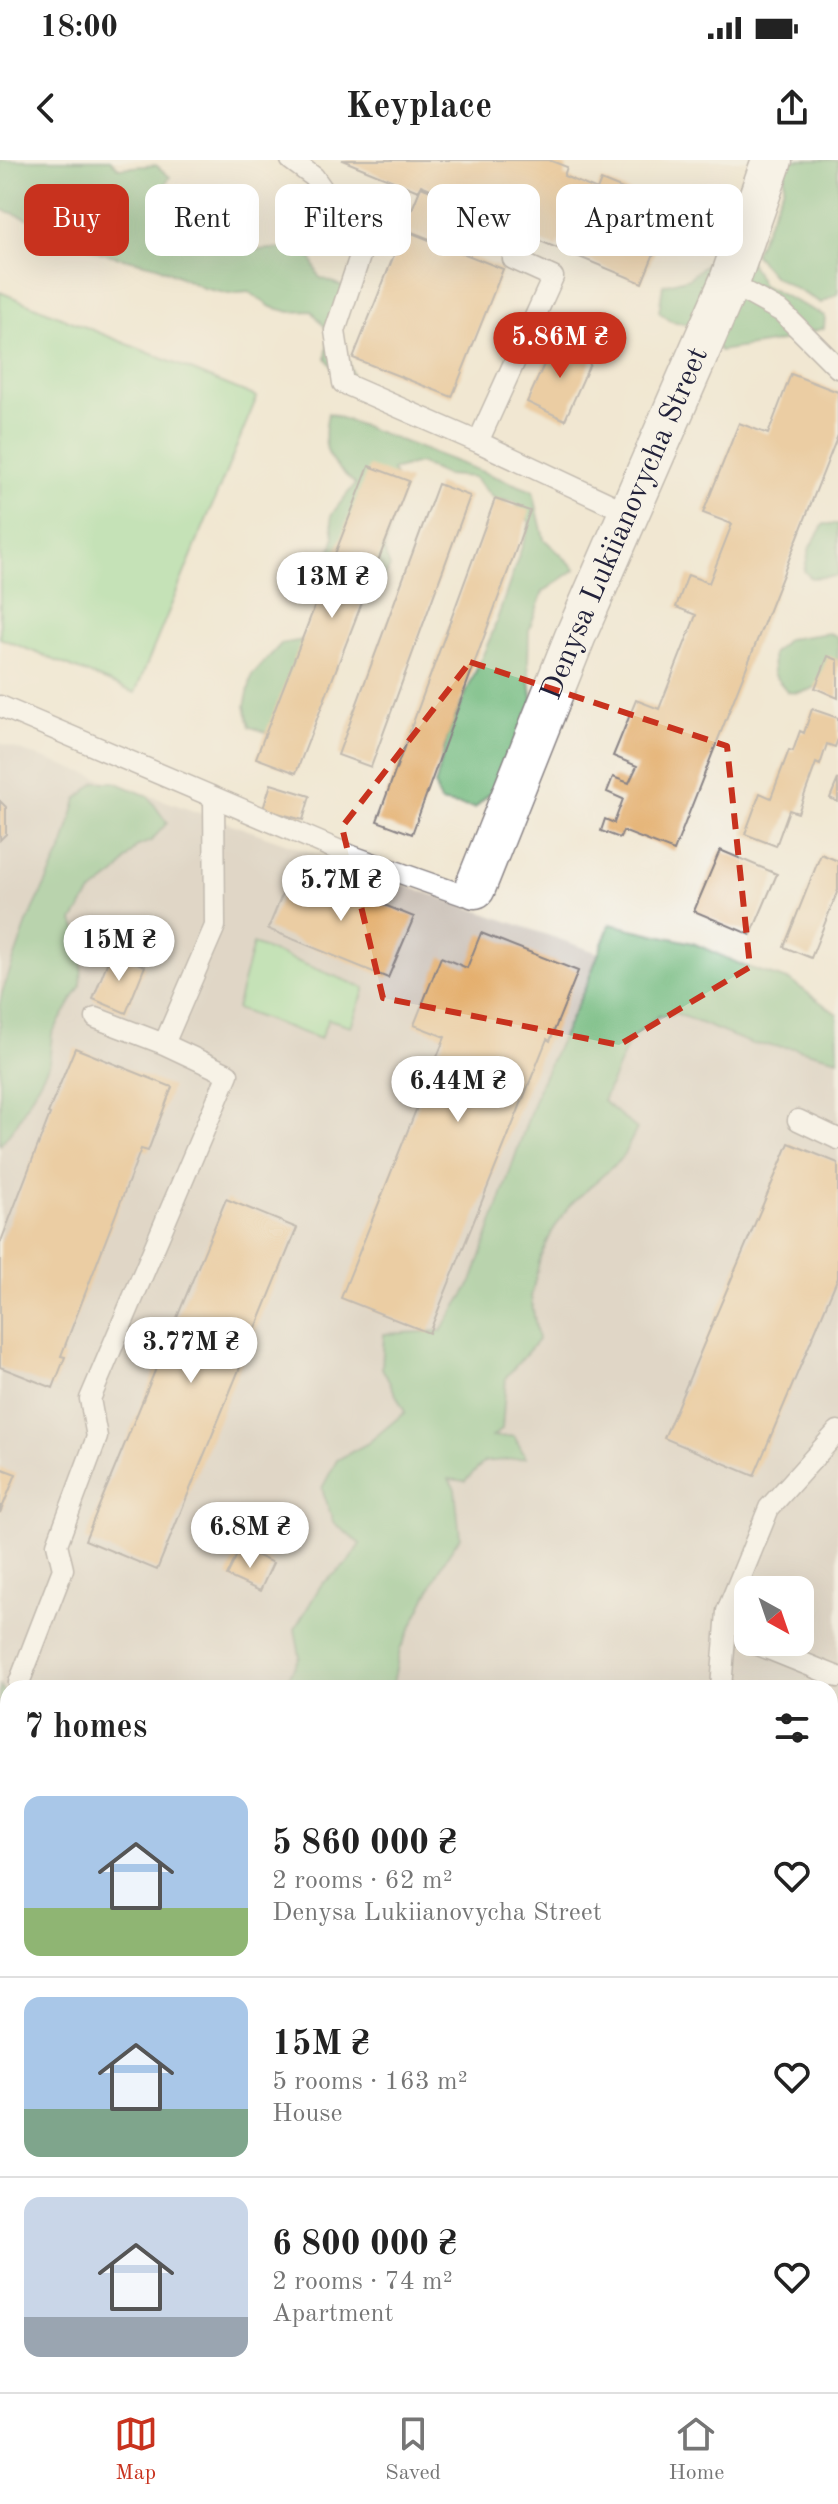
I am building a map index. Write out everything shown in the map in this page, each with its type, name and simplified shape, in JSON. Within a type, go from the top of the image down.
[{"type":"street","name":"Denysa Lukiianovycha Street","points":[[475,888],[575,637],[729,283],[772,160]]},
{"type":"lane","points":[[291,160],[314,177],[335,207],[352,223],[360,256],[335,331],[343,383],[629,513]]},
{"type":"lane","points":[[478,442],[553,277],[513,259]]},
{"type":"lane","points":[[729,283],[782,312],[838,368]]},
{"type":"lane","points":[[0,706],[352,856],[463,895],[475,888]]},
{"type":"lane","points":[[164,1044],[215,926],[214,797]]},
{"type":"lane","points":[[20,1680],[63,1569],[57,1544],[97,1437],[90,1399],[228,1074],[164,1044],[96,1018]]},
{"type":"lane","points":[[798,1120],[838,1139]]},
{"type":"lane","points":[[722,1680],[727,1611],[769,1508],[838,1431]]},
{"type":"lane","points":[[726,1632],[734,1635]]},
{"type":"lane","points":[[786,1656],[838,1677]]},
{"type":"highlighted area","points":[[470,662],[727,746],[750,967],[619,1045],[383,998],[342,827]]},
{"type":"shaded area","points":[[0,743],[838,1037],[838,1680],[0,1680]]},
{"type":"green space","points":[[0,160],[110,160],[119,168],[156,165],[170,177],[166,184],[145,184],[145,256],[259,256],[259,250],[275,249],[275,256],[308,256],[319,277],[352,290],[337,324],[354,382],[343,383],[326,358],[329,332],[312,311],[290,312],[271,307],[249,292],[229,294],[203,288],[157,266],[115,256],[129,256],[129,184],[24,184],[24,217],[0,209]]},
{"type":"green space","points":[[788,160],[838,160],[838,294],[821,303],[774,277],[754,254],[784,187]]},
{"type":"green space","points":[[743,252],[762,285],[825,316],[824,328],[778,342],[720,351],[703,328],[671,321],[659,312],[663,285],[689,278],[715,256],[743,256]]},
{"type":"green space","points":[[0,292],[257,397],[135,693],[0,638]]},
{"type":"green space","points":[[328,413],[533,491],[544,539],[576,569],[543,592],[529,630],[528,664],[533,705],[501,782],[475,808],[440,802],[435,786],[448,734],[492,634],[530,523],[515,502],[494,499],[473,477],[445,475],[419,463],[392,470],[401,488],[384,550],[390,567],[378,591],[357,607],[336,603],[325,576],[334,538],[331,515],[355,484],[328,454],[325,437]]},
{"type":"green space","points":[[824,524],[838,524],[838,576],[811,578],[804,571],[810,547]]},
{"type":"green space","points":[[829,633],[838,637],[835,672],[817,687],[788,692],[773,674],[772,654],[787,639]]},
{"type":"green space","points":[[319,637],[285,738],[250,727],[245,706],[252,675],[281,644]]},
{"type":"green space","points":[[96,782],[115,782],[148,796],[167,823],[151,841],[136,847],[117,873],[90,894],[73,921],[83,946],[81,985],[52,1034],[49,1064],[17,1123],[0,1145],[2,993],[27,923],[64,845],[77,799]]},
{"type":"green space","points":[[610,924],[693,943],[744,966],[791,981],[837,1014],[838,1059],[794,1048],[752,1044],[675,1013],[659,1016],[630,1040],[603,1101],[637,1129],[622,1158],[570,1205],[552,1232],[540,1258],[531,1297],[538,1340],[506,1377],[502,1429],[492,1437],[514,1436],[526,1458],[484,1462],[465,1481],[449,1479],[455,1489],[460,1537],[444,1561],[400,1650],[394,1680],[287,1680],[300,1657],[295,1629],[321,1585],[347,1564],[360,1544],[333,1522],[322,1488],[337,1460],[368,1443],[405,1412],[382,1368],[384,1334],[441,1331],[472,1282],[540,1084],[586,986]]},
{"type":"green space","points":[[253,944],[365,988],[351,1026],[328,1019],[320,1039],[236,1009]]},
{"type":"building","points":[[342,160],[549,160],[567,167],[564,176],[583,184],[556,184],[556,248],[540,241],[540,184],[427,184],[427,187],[421,185],[418,191],[411,188],[411,184],[401,184]]},
{"type":"building","points":[[421,187],[427,189],[427,238],[411,232],[411,212]]},
{"type":"building","points":[[411,233],[427,239],[427,256],[470,256],[503,269],[452,397],[353,358],[394,256],[411,256]]},
{"type":"building","points":[[577,256],[653,256],[642,283]]},
{"type":"building","points":[[555,340],[593,357],[565,420],[527,402]]},
{"type":"building","points":[[791,374],[838,392],[838,435],[674,851],[623,831],[620,838],[601,831],[605,819],[614,823],[623,799],[607,792],[613,777],[629,783],[637,766],[613,756],[636,700],[659,709],[696,615],[676,607],[688,575],[709,583],[732,524],[703,513],[739,423],[768,434]]},
{"type":"building","points":[[369,466],[409,481],[296,773],[256,758]]},
{"type":"building","points":[[438,484],[470,496],[371,767],[338,755]]},
{"type":"building","points":[[495,499],[530,511],[412,834],[377,821]]},
{"type":"building","points":[[828,656],[838,660],[838,698],[815,688]]},
{"type":"building","points":[[812,709],[838,718],[835,747],[827,744],[820,765],[816,763],[798,813],[789,810],[776,846],[745,834],[760,793],[771,798],[789,750],[793,751],[800,731],[804,733]]},
{"type":"building","points":[[838,779],[838,802],[830,798]]},
{"type":"building","points":[[271,784],[310,796],[303,820],[263,809]]},
{"type":"building","points":[[0,801],[6,807],[6,834],[0,840]]},
{"type":"building","points":[[720,850],[777,874],[751,935],[694,911]]},
{"type":"building","points":[[821,854],[838,861],[838,890],[811,958],[784,947]]},
{"type":"building","points":[[293,868],[414,917],[388,978],[268,929]]},
{"type":"building","points":[[481,933],[578,971],[550,1041],[547,1039],[429,1333],[341,1298],[445,1037],[414,1025],[441,957],[467,968]]},
{"type":"building","points":[[111,953],[145,966],[126,1013],[93,999]]},
{"type":"building","points":[[75,1048],[172,1087],[148,1151],[141,1149],[61,1356],[65,1357],[53,1388],[0,1367],[0,1244]]},
{"type":"building","points":[[789,1143],[838,1163],[838,1277],[754,1476],[664,1438]]},
{"type":"building","points":[[226,1199],[297,1228],[157,1570],[85,1540]]},
{"type":"building","points":[[0,1468],[16,1474],[0,1513]]},
{"type":"building","points":[[240,1548],[273,1563],[260,1591],[227,1576]]}]
